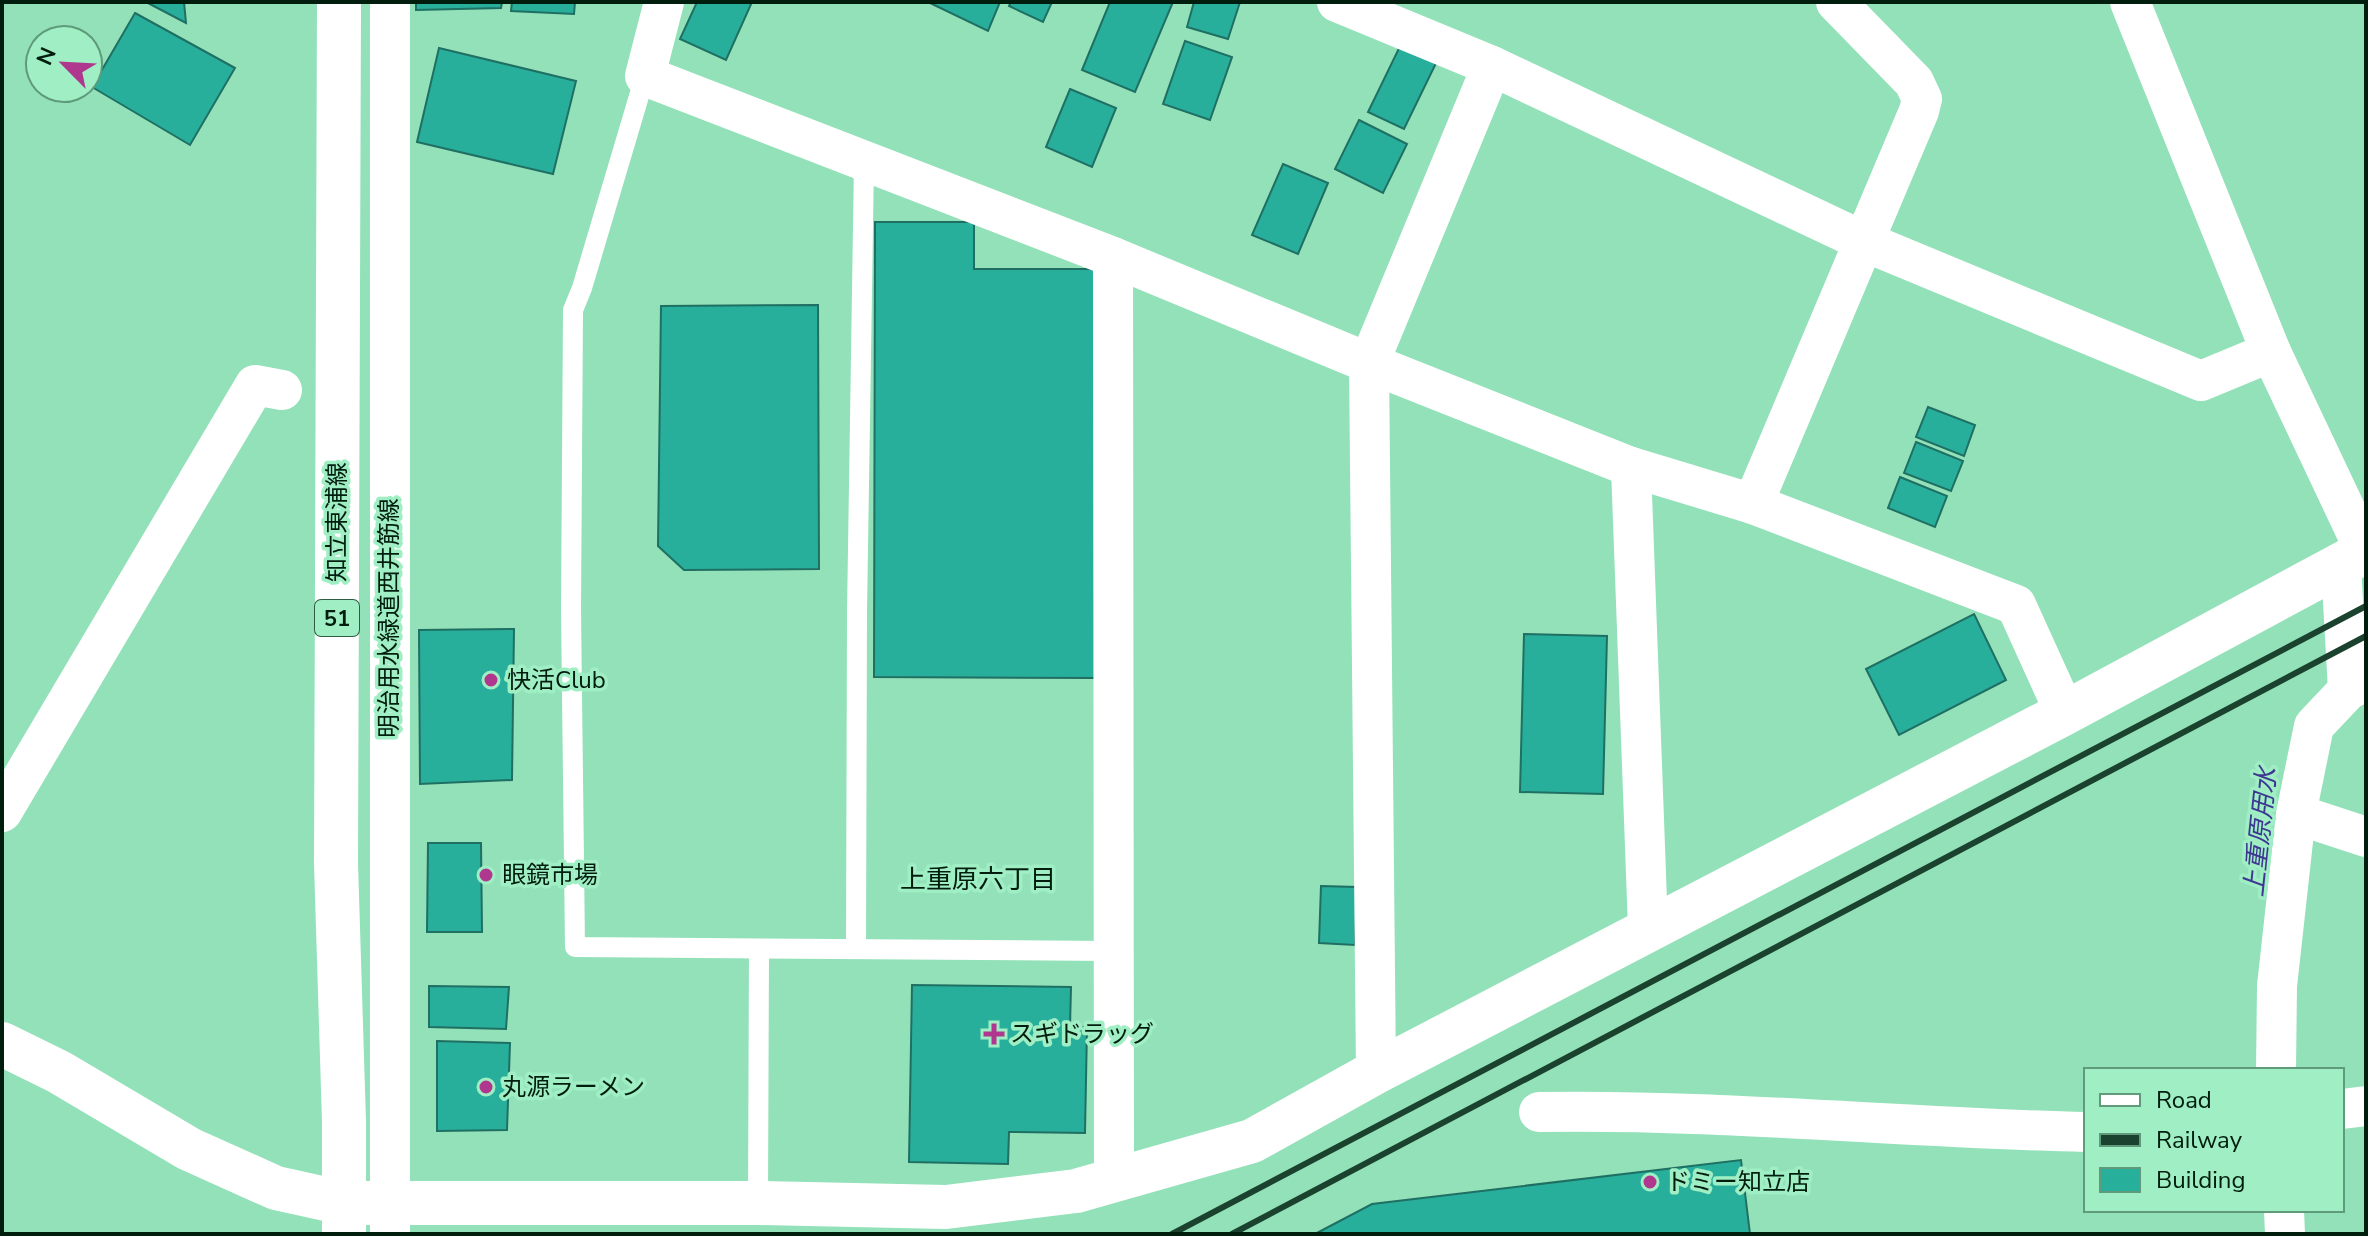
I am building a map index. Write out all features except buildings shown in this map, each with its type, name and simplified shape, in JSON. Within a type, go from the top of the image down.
[{"type":"street","name":"知立東浦線","points":[[339,2],[336,863],[344,1219]]},
{"type":"street","name":"明治用水緑道西井筋線","points":[[390,2],[390,1218]]},
{"type":"street","points":[[664,2],[645,76],[1113,257],[1631,467],[1753,504],[2016,605],[2065,713]]},
{"type":"street","points":[[1337,2],[1492,66],[1863,241],[2201,381],[2271,352]]},
{"type":"street","points":[[1753,504],[1922,99],[1914,82],[1836,2]]},
{"type":"street","points":[[2130,2],[2357,556],[2357,686],[2314,726],[2296,814],[2277,986],[2276,1068]]},
{"type":"street","points":[[1376,1072],[1369,363],[1492,66]]},
{"type":"street","points":[[1113,257],[1114,1181]]},
{"type":"street","points":[[2,812],[255,385],[282,390]]},
{"type":"street","points":[[1631,467],[1648,928]]},
{"type":"street","points":[[2,1044],[59,1072],[189,1149],[344,1219],[758,1203],[946,1207],[1076,1191],[1252,1141],[1376,1072],[2065,713],[2357,556]]},
{"type":"street","points":[[2296,814],[2366,837]]},
{"type":"street","points":[[2344,1109],[2366,1106]]},
{"type":"street","points":[[1539,1112],[1697,1112],[1968,1129],[2084,1132]]},
{"type":"street","points":[[2284,1212],[2285,1234]]},
{"type":"lane","points":[[645,76],[573,310],[571,609],[575,947],[1112,951]]},
{"type":"lane","points":[[856,948],[857,613],[864,162]]},
{"type":"lane","points":[[758,1203],[759,949]]},
{"type":"railway","points":[[1172,1234],[2366,606]]},
{"type":"railway","points":[[1232,1234],[2366,636]]},
{"type":"place","name":"快活Club","points":[[491,680]]},
{"type":"place","name":"眼鏡市場","points":[[486,875]]},
{"type":"place","name":"スギドラッグ","points":[[994,1034]]},
{"type":"place","name":"丸源ラーメン","points":[[486,1087]]},
{"type":"place","name":"ドミー知立店","points":[[1650,1182]]},
{"type":"district","name":"上重原六丁目","points":[[978,879]]},
{"type":"water label","name":"上重原用水","points":[[2260,832]]}]
